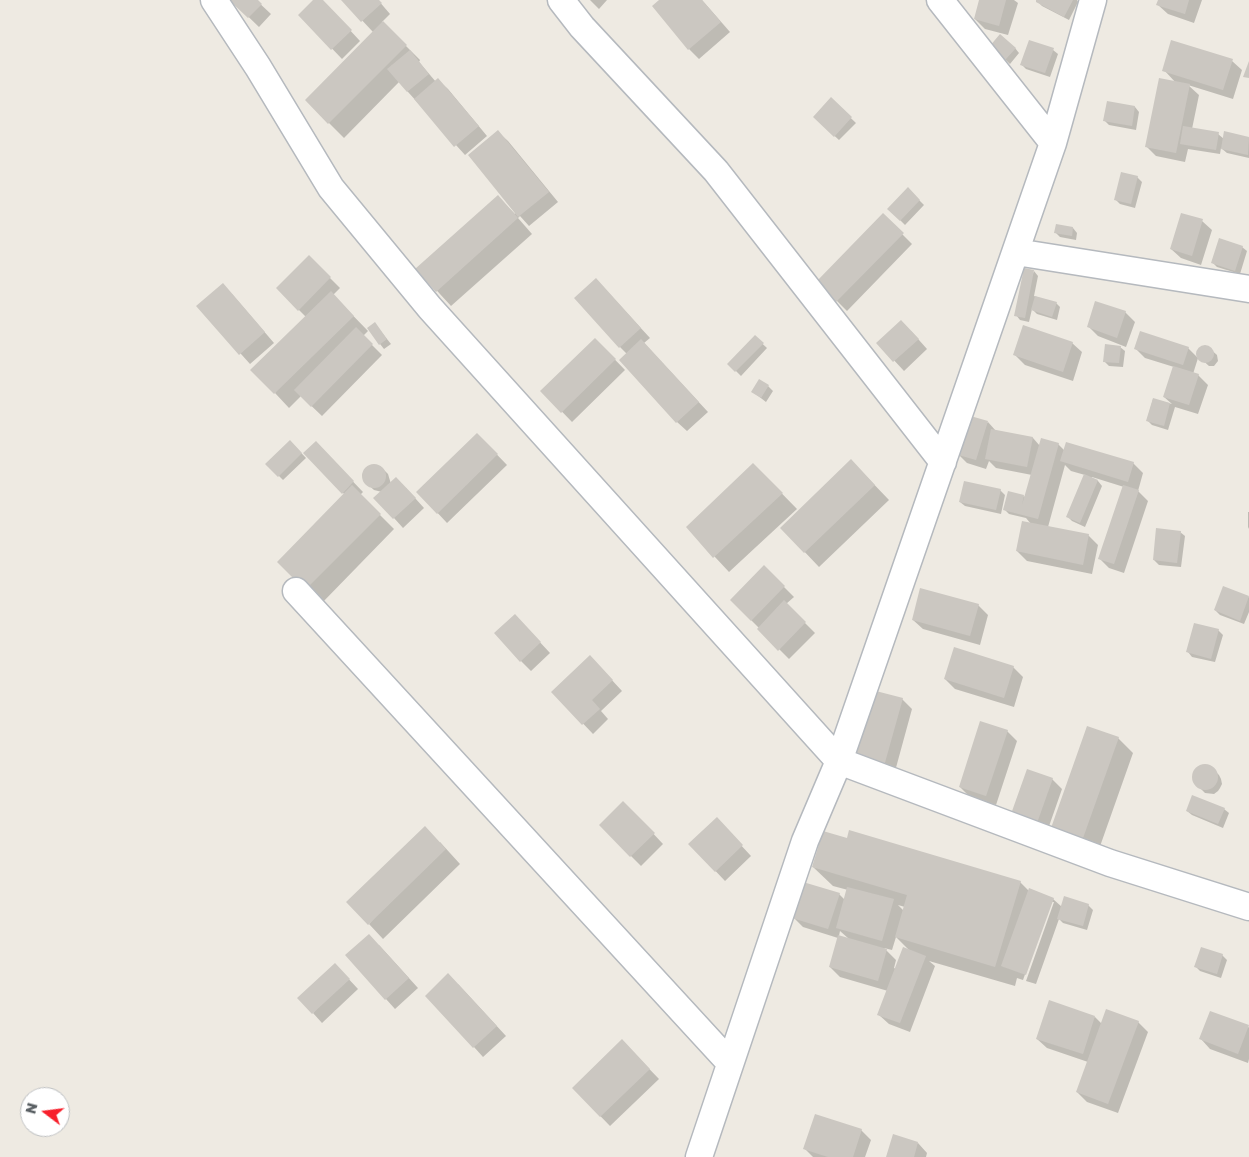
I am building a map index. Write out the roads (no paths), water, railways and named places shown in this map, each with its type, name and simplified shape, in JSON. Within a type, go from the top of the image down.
[{"type":"street","points":[[214,0],[258,67],[331,188],[430,308],[839,762],[1110,863],[1249,907]]},
{"type":"street","points":[[560,0],[582,27],[716,171],[943,462]]},
{"type":"street","points":[[940,0],[1053,143]]},
{"type":"street","points":[[699,1157],[805,841],[839,762],[1016,252],[1053,143],[1093,0]]},
{"type":"street","points":[[1016,252],[1249,289]]},
{"type":"street","points":[[296,591],[730,1063]]}]
